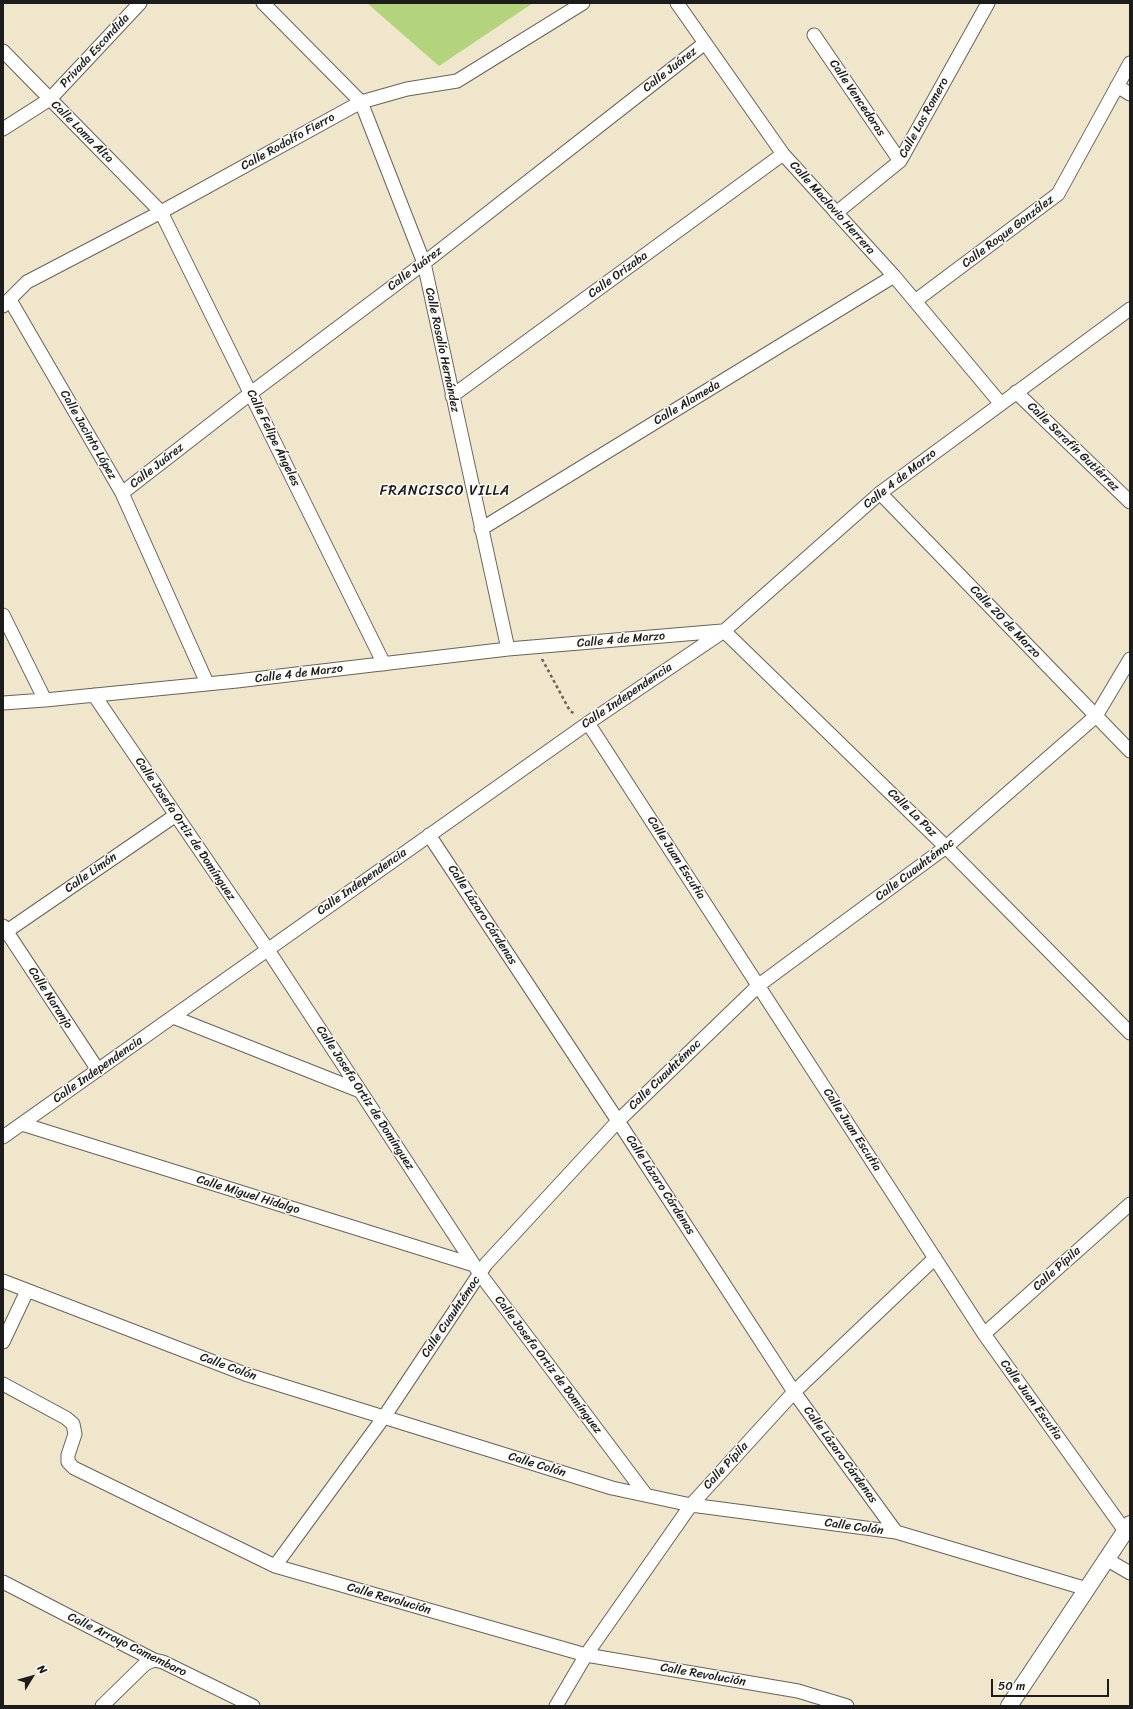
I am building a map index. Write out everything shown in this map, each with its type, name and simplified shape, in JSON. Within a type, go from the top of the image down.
[{"type":"street","name":"Privada Escondida","points":[[3,128],[50,99],[140,3]]},
{"type":"street","name":"Calle Rosalío Hernández","points":[[263,3],[361,102],[424,263],[508,649]]},
{"type":"street","name":"Calle Rodolfo Fierro","points":[[6,303],[27,282],[162,212],[361,102],[407,89],[457,81],[583,3]]},
{"type":"street","name":"Calle Maclovio Herrera","points":[[677,3],[783,154],[894,276],[1001,404]]},
{"type":"street","name":"Calle Los Romero","points":[[836,213],[900,161],[988,3]]},
{"type":"street","name":"Calle Vencedoras","points":[[814,35],[900,161]]},
{"type":"street","name":"Calle Juárez","points":[[122,493],[251,393],[424,263],[705,43]]},
{"type":"street","name":"Calle Loma Alta","points":[[3,51],[162,212]]},
{"type":"street","name":"Calle Roque González","points":[[915,301],[1058,194],[1130,64]]},
{"type":"street","points":[[1117,86],[1130,94]]},
{"type":"street","name":"Calle Orizaba","points":[[452,396],[783,154]]},
{"type":"street","name":"Calle Felipe Ángeles","points":[[162,212],[384,664]]},
{"type":"street","name":"Calle Alameda","points":[[481,529],[894,276]]},
{"type":"street","name":"Calle Jacinto López","points":[[6,303],[122,493],[207,683]]},
{"type":"street","name":"Calle 4 de Marzo","points":[[3,703],[207,683],[508,649],[724,631],[880,492],[1130,309]]},
{"type":"street","name":"Calle Serafín Gutiérrez","points":[[1016,392],[1130,502]]},
{"type":"street","name":"Calle 20 de Marzo","points":[[880,492],[1130,751]]},
{"type":"street","points":[[3,615],[45,700]]},
{"type":"street","name":"Calle Independencia","points":[[3,1137],[588,723],[724,631]]},
{"type":"street","name":"Calle La Paz","points":[[724,631],[946,847],[1130,1034]]},
{"type":"street","name":"Calle Cuauhtémoc","points":[[275,1566],[384,1417],[477,1270],[486,1264],[618,1120],[759,985],[946,847],[1096,716],[1130,659]]},
{"type":"street","name":"Calle Josefa Ortiz de Domínguez","points":[[94,695],[268,950],[477,1270],[646,1495]]},
{"type":"street","name":"Calle Juan Escutia","points":[[588,723],[984,1334],[1128,1527]]},
{"type":"street","name":"Calle Limón","points":[[5,929],[176,815]]},
{"type":"street","name":"Calle Lázaro Cárdenas","points":[[429,835],[618,1120],[794,1392],[896,1532]]},
{"type":"street","name":"Calle Naranjo","points":[[5,929],[98,1070]]},
{"type":"street","points":[[173,1017],[360,1091]]},
{"type":"street","name":"Calle Miguel Hidalgo","points":[[22,1124],[477,1270]]},
{"type":"street","name":"Calle Pípila","points":[[984,1334],[1130,1204]]},
{"type":"street","name":"Calle Pípila","points":[[556,1706],[586,1655],[691,1504],[794,1392],[935,1258]]},
{"type":"street","name":"Calle Colón","points":[[3,1281],[245,1374],[612,1488],[691,1504],[896,1532],[1087,1589]]},
{"type":"street","points":[[3,1342],[27,1291]]},
{"type":"street","name":"Calle Revolución","points":[[3,1384],[66,1418],[73,1424],[75,1434],[68,1455],[68,1462],[74,1468],[275,1566],[586,1655],[798,1692],[847,1706]]},
{"type":"street","points":[[1009,1706],[1128,1527]]},
{"type":"street","points":[[1106,1559],[1130,1573]]},
{"type":"street","name":"Calle Arroyo Camembaro","points":[[3,1582],[154,1660],[163,1662],[252,1706]]},
{"type":"street","points":[[102,1706],[145,1664],[154,1660]]},
{"type":"path","points":[[535,647],[570,711],[588,723]]},
{"type":"green space","points":[[367,3],[533,3],[439,66]]},
{"type":"district","name":"FRANCISCO VILLA","points":[[445,491]]}]
